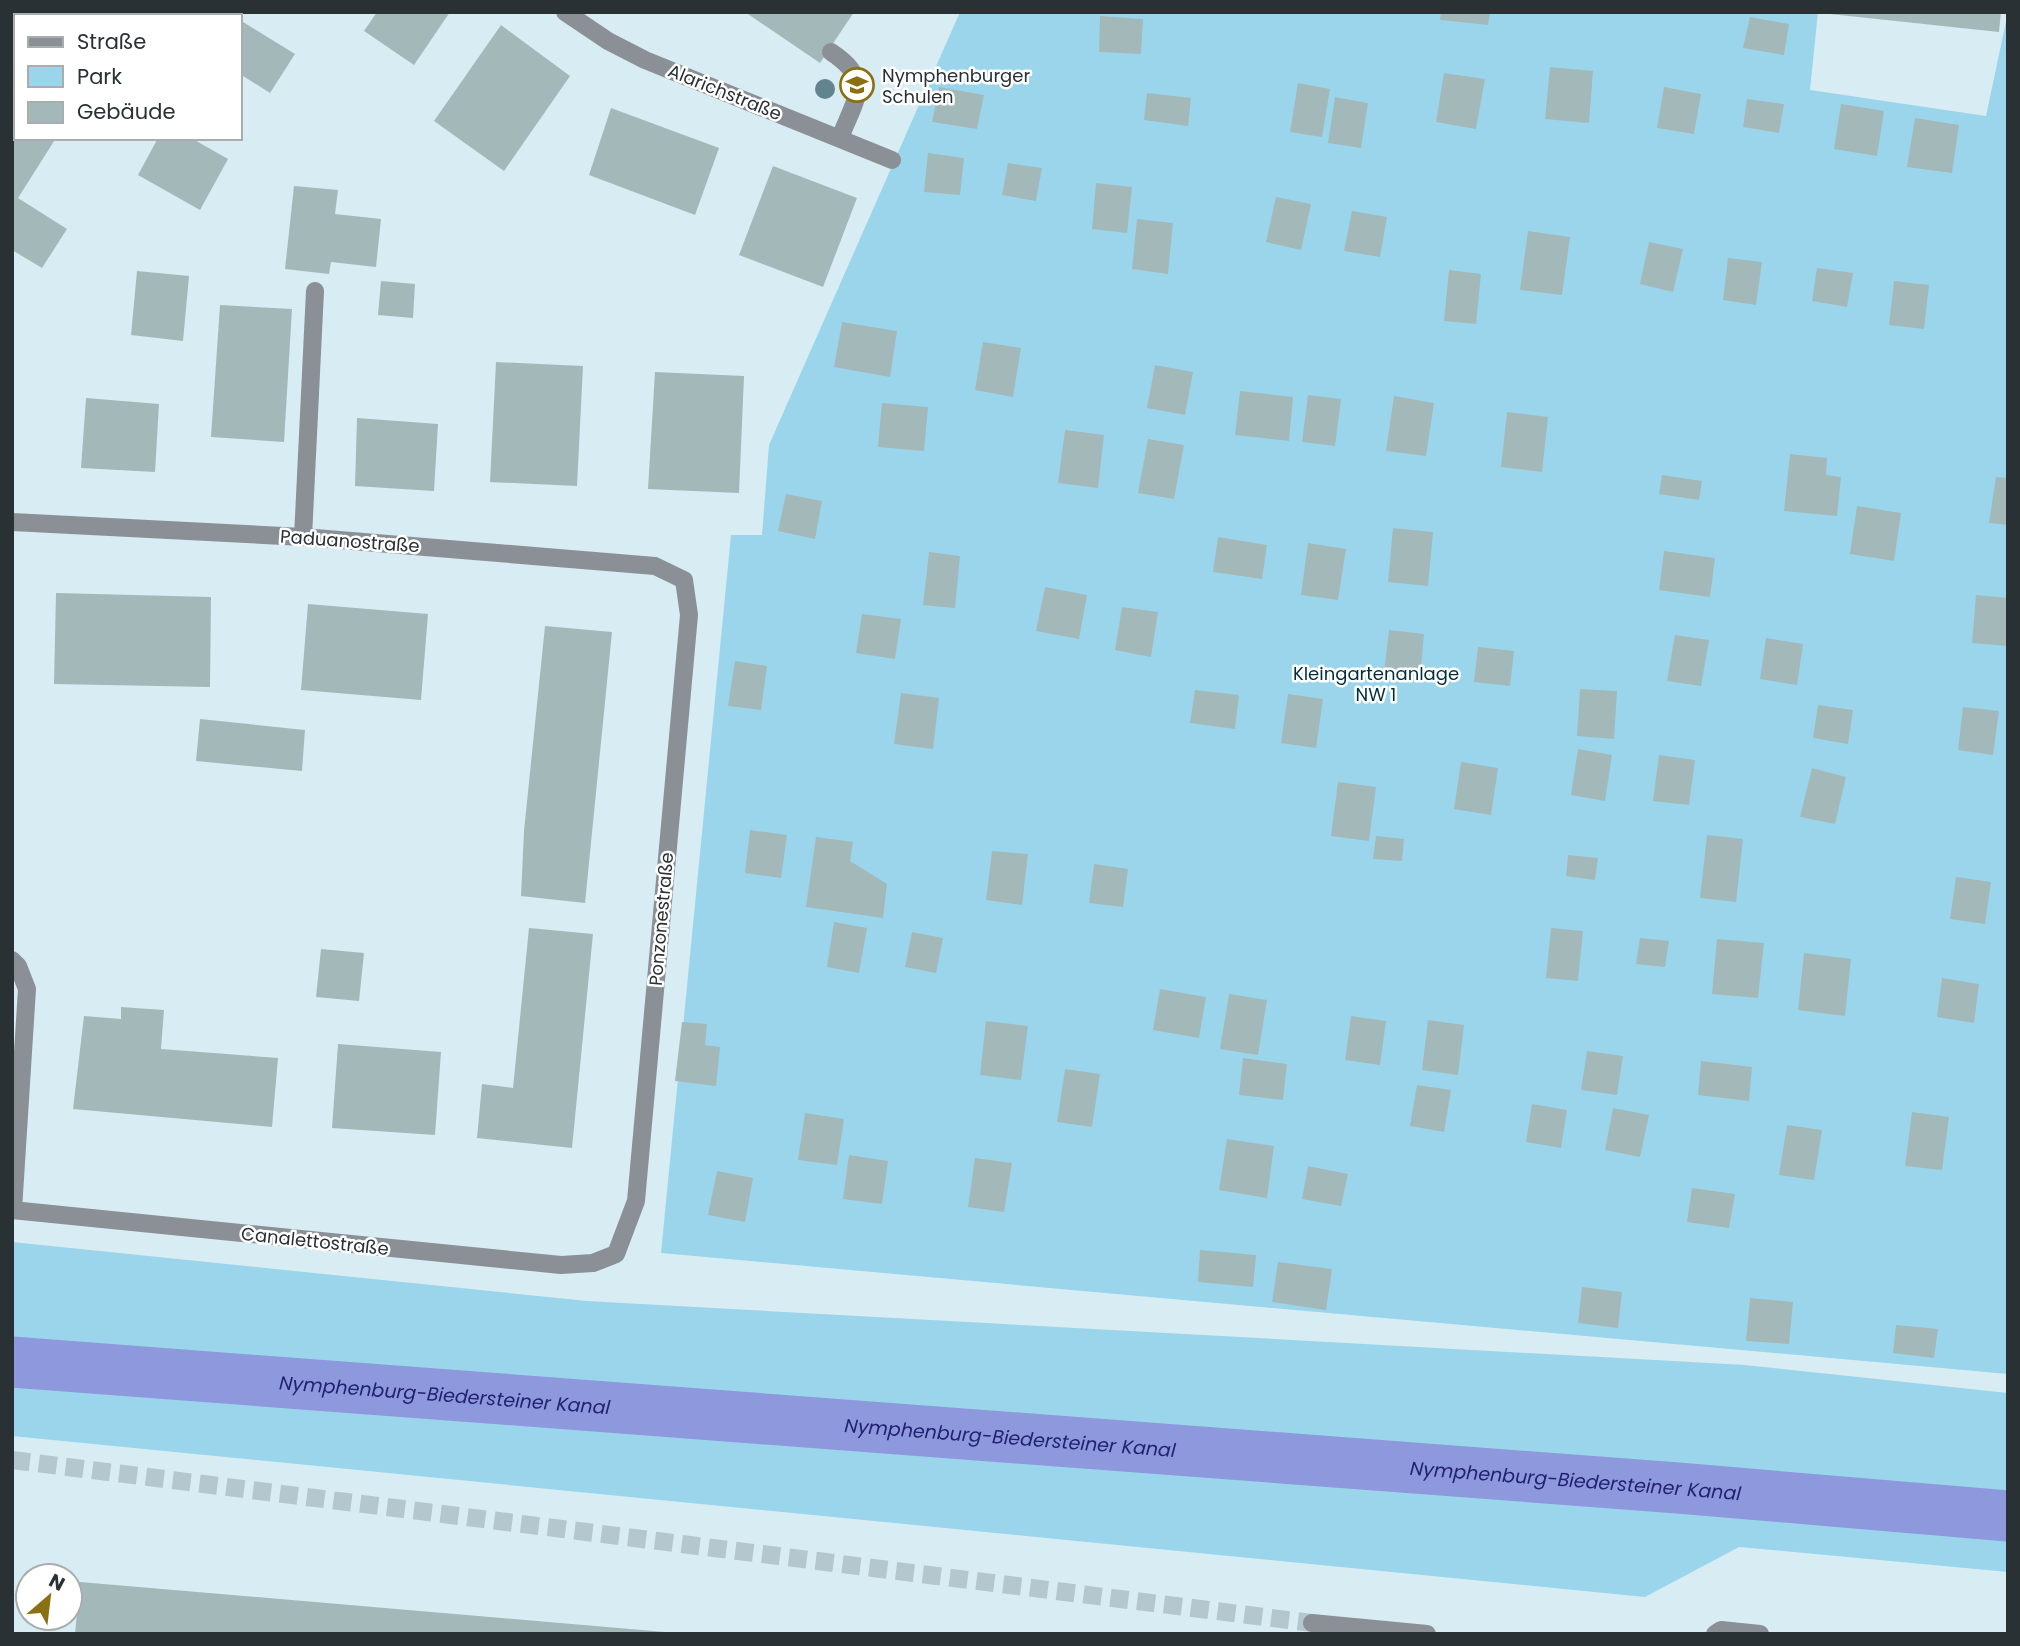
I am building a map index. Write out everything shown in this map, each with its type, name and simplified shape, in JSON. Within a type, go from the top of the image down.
[{"type":"street","name":"Alarichstraße","points":[[565,12],[608,41],[645,60],[892,160]]},
{"type":"street","points":[[831,52],[846,62],[858,80],[857,96],[840,138]]},
{"type":"street","points":[[303,537],[315,291]]},
{"type":"street","name":"Paduanostraße","points":[[12,522],[303,537],[655,566],[684,580]]},
{"type":"street","name":"Ponzonestraße","points":[[616,1254],[636,1201],[689,615],[684,580]]},
{"type":"street","points":[[12,960],[18,966],[27,989],[13,1210]]},
{"type":"street","name":"Canalettostraße","points":[[13,1210],[561,1265],[593,1263],[616,1254]]},
{"type":"street","points":[[1312,1623],[1427,1634]]},
{"type":"street","points":[[1715,1634],[1721,1630],[1760,1634]]},
{"type":"green space","name":"Kleingartenanlage NW 1","points":[[960,12],[1818,12],[1810,90],[1986,116],[2008,12],[2008,1374],[661,1253],[731,535],[762,535],[769,445]]},
{"type":"green space","points":[[12,1242],[587,1301],[1745,1365],[2008,1393],[2008,1572],[1739,1547],[1645,1597],[12,1436]]},
{"type":"building","points":[[377,12],[450,12],[414,65],[364,31]]},
{"type":"building","points":[[745,12],[854,12],[820,63]]},
{"type":"building","points":[[1441,12],[1490,12],[1488,25],[1440,20]]},
{"type":"building","points":[[1830,12],[2001,12],[1999,32]]},
{"type":"building","points":[[1100,16],[1143,19],[1141,54],[1099,52]]},
{"type":"building","points":[[1750,17],[1789,24],[1784,55],[1743,48]]},
{"type":"building","points":[[243,22],[295,54],[270,93],[242,75]]},
{"type":"building","points":[[501,25],[570,76],[504,171],[434,121]]},
{"type":"building","points":[[1550,67],[1593,71],[1589,123],[1545,119]]},
{"type":"building","points":[[12,70],[14,140],[55,140],[18,198],[67,229],[42,268],[12,250]]},
{"type":"building","points":[[1444,73],[1485,79],[1476,129],[1436,122]]},
{"type":"building","points":[[1298,83],[1330,89],[1322,137],[1290,132]]},
{"type":"building","points":[[939,87],[984,95],[977,129],[932,122]]},
{"type":"building","points":[[1664,87],[1701,94],[1694,134],[1657,128]]},
{"type":"building","points":[[1147,93],[1191,98],[1188,126],[1144,120]]},
{"type":"building","points":[[1335,97],[1368,103],[1361,148],[1328,143]]},
{"type":"building","points":[[1747,99],[1784,104],[1779,133],[1743,127]]},
{"type":"building","points":[[1841,104],[1884,111],[1877,156],[1834,149]]},
{"type":"building","points":[[611,108],[719,148],[695,215],[589,175]]},
{"type":"building","points":[[1915,118],[1959,125],[1952,173],[1907,167]]},
{"type":"building","points":[[157,140],[195,140],[228,159],[200,210],[138,175]]},
{"type":"building","points":[[928,153],[964,158],[960,195],[924,192]]},
{"type":"building","points":[[1008,163],[1042,168],[1036,201],[1002,195]]},
{"type":"building","points":[[773,166],[857,198],[823,287],[739,255]]},
{"type":"building","points":[[1096,183],[1132,187],[1127,233],[1092,229]]},
{"type":"building","points":[[294,186],[338,190],[335,214],[381,219],[376,267],[331,262],[329,274],[285,269]]},
{"type":"building","points":[[1276,197],[1311,204],[1301,250],[1266,242]]},
{"type":"building","points":[[1352,211],[1387,217],[1380,257],[1344,251]]},
{"type":"building","points":[[1137,219],[1173,223],[1168,274],[1132,269]]},
{"type":"building","points":[[1528,231],[1570,237],[1562,295],[1520,290]]},
{"type":"building","points":[[1649,242],[1683,249],[1673,292],[1640,284]]},
{"type":"building","points":[[1728,258],[1762,262],[1756,305],[1723,300]]},
{"type":"building","points":[[1817,268],[1853,273],[1847,307],[1812,301]]},
{"type":"building","points":[[1449,270],[1481,274],[1476,324],[1444,321]]},
{"type":"building","points":[[137,271],[189,276],[183,341],[131,335]]},
{"type":"building","points":[[381,281],[415,284],[413,318],[378,315]]},
{"type":"building","points":[[1894,281],[1929,285],[1924,329],[1889,325]]},
{"type":"building","points":[[220,305],[292,309],[284,442],[211,437]]},
{"type":"building","points":[[842,322],[897,331],[890,377],[834,367]]},
{"type":"building","points":[[983,342],[1021,348],[1013,397],[975,390]]},
{"type":"building","points":[[496,362],[583,366],[577,486],[490,482]]},
{"type":"building","points":[[1155,365],[1193,372],[1185,415],[1147,408]]},
{"type":"building","points":[[655,372],[744,376],[739,493],[648,489]]},
{"type":"building","points":[[1240,391],[1293,397],[1289,441],[1235,435]]},
{"type":"building","points":[[1308,395],[1341,399],[1335,446],[1302,442]]},
{"type":"building","points":[[1394,396],[1434,403],[1426,456],[1386,451]]},
{"type":"building","points":[[86,398],[159,404],[155,472],[81,468]]},
{"type":"building","points":[[882,403],[928,407],[924,451],[878,447]]},
{"type":"building","points":[[1507,412],[1548,417],[1542,472],[1501,467]]},
{"type":"building","points":[[357,418],[438,424],[434,491],[355,486]]},
{"type":"building","points":[[1065,430],[1104,435],[1098,488],[1058,483]]},
{"type":"building","points":[[1148,439],[1184,445],[1174,499],[1138,493]]},
{"type":"building","points":[[1790,454],[1827,458],[1826,475],[1841,477],[1837,516],[1784,511]]},
{"type":"building","points":[[1662,475],[1702,481],[1699,500],[1659,494]]},
{"type":"building","points":[[1996,477],[2008,478],[2008,525],[1989,523]]},
{"type":"building","points":[[786,494],[822,501],[815,539],[778,531]]},
{"type":"building","points":[[1857,506],[1901,513],[1894,561],[1850,554]]},
{"type":"building","points":[[1393,528],[1433,532],[1428,586],[1388,582]]},
{"type":"building","points":[[1218,537],[1267,545],[1262,579],[1213,572]]},
{"type":"building","points":[[1308,543],[1346,549],[1338,600],[1301,595]]},
{"type":"building","points":[[1664,551],[1715,558],[1710,597],[1659,590]]},
{"type":"building","points":[[929,552],[960,556],[955,608],[923,605]]},
{"type":"building","points":[[1045,587],[1087,595],[1079,639],[1036,631]]},
{"type":"building","points":[[56,593],[211,597],[210,687],[54,684]]},
{"type":"building","points":[[1976,595],[2008,598],[2008,646],[1972,643]]},
{"type":"building","points":[[308,604],[428,614],[421,700],[301,690]]},
{"type":"building","points":[[1122,607],[1158,612],[1151,657],[1115,650]]},
{"type":"building","points":[[862,614],[901,619],[895,659],[856,653]]},
{"type":"building","points":[[545,626],[612,632],[585,903],[521,896],[524,831]]},
{"type":"building","points":[[1389,630],[1424,634],[1420,677],[1384,673]]},
{"type":"building","points":[[1675,635],[1709,640],[1701,686],[1667,681]]},
{"type":"building","points":[[1766,638],[1803,644],[1797,685],[1760,679]]},
{"type":"building","points":[[1478,647],[1514,651],[1510,686],[1474,682]]},
{"type":"building","points":[[735,661],[767,666],[761,710],[728,706]]},
{"type":"building","points":[[1580,689],[1617,691],[1614,739],[1577,736]]},
{"type":"building","points":[[1195,690],[1239,695],[1235,729],[1190,723]]},
{"type":"building","points":[[901,693],[939,698],[933,749],[894,744]]},
{"type":"building","points":[[1288,694],[1323,699],[1316,748],[1281,743]]},
{"type":"building","points":[[1818,705],[1853,710],[1848,744],[1813,738]]},
{"type":"building","points":[[1963,707],[1999,711],[1993,755],[1958,750]]},
{"type":"building","points":[[200,719],[305,730],[302,771],[196,761]]},
{"type":"building","points":[[1578,749],[1612,755],[1605,801],[1571,795]]},
{"type":"building","points":[[1659,755],[1695,760],[1689,805],[1653,801]]},
{"type":"building","points":[[1461,762],[1498,768],[1491,815],[1454,809]]},
{"type":"building","points":[[1812,768],[1846,777],[1835,824],[1800,817]]},
{"type":"building","points":[[1338,782],[1376,787],[1369,841],[1331,836]]},
{"type":"building","points":[[750,830],[787,835],[781,878],[745,873]]},
{"type":"building","points":[[1707,835],[1743,839],[1736,902],[1700,898]]},
{"type":"building","points":[[1376,836],[1404,839],[1402,861],[1373,859]]},
{"type":"building","points":[[816,837],[853,842],[850,861],[887,884],[883,918],[806,907]]},
{"type":"building","points":[[992,851],[1028,854],[1022,905],[986,900]]},
{"type":"building","points":[[1568,855],[1598,858],[1595,880],[1566,876]]},
{"type":"building","points":[[1094,864],[1128,869],[1123,907],[1089,903]]},
{"type":"building","points":[[1956,877],[1991,882],[1985,924],[1950,919]]},
{"type":"building","points":[[834,922],[867,928],[859,973],[827,967]]},
{"type":"building","points":[[529,928],[593,934],[572,1148],[477,1138],[482,1084],[513,1088]]},
{"type":"building","points":[[1551,928],[1583,931],[1578,981],[1546,978]]},
{"type":"building","points":[[912,932],[943,938],[936,973],[905,967]]},
{"type":"building","points":[[1640,938],[1669,941],[1665,967],[1636,964]]},
{"type":"building","points":[[1717,939],[1764,943],[1758,998],[1712,994]]},
{"type":"building","points":[[321,949],[364,953],[359,1001],[316,997]]},
{"type":"building","points":[[1804,953],[1851,959],[1845,1016],[1798,1010]]},
{"type":"building","points":[[1942,978],[1979,984],[1974,1023],[1937,1017]]},
{"type":"building","points":[[1160,989],[1206,997],[1199,1038],[1153,1030]]},
{"type":"building","points":[[1229,994],[1267,1000],[1258,1055],[1220,1049]]},
{"type":"building","points":[[121,1007],[164,1010],[161,1049],[278,1058],[272,1127],[73,1109],[84,1016],[121,1019]]},
{"type":"building","points":[[1351,1016],[1386,1021],[1380,1065],[1345,1060]]},
{"type":"building","points":[[1428,1020],[1464,1025],[1458,1075],[1422,1070]]},
{"type":"building","points":[[986,1021],[1028,1026],[1021,1080],[980,1075]]},
{"type":"building","points":[[682,1022],[707,1024],[705,1045],[720,1047],[716,1086],[675,1081]]},
{"type":"building","points":[[338,1044],[441,1052],[435,1135],[332,1128]]},
{"type":"building","points":[[1587,1051],[1623,1056],[1617,1095],[1581,1090]]},
{"type":"building","points":[[1243,1058],[1287,1064],[1283,1100],[1239,1095]]},
{"type":"building","points":[[1701,1061],[1752,1067],[1749,1101],[1698,1095]]},
{"type":"building","points":[[1065,1069],[1100,1074],[1092,1127],[1057,1122]]},
{"type":"building","points":[[1417,1085],[1451,1090],[1444,1132],[1410,1126]]},
{"type":"building","points":[[1532,1104],[1567,1110],[1561,1148],[1526,1142]]},
{"type":"building","points":[[1613,1108],[1649,1115],[1640,1157],[1605,1150]]},
{"type":"building","points":[[1912,1112],[1949,1117],[1942,1170],[1905,1166]]},
{"type":"building","points":[[805,1113],[844,1119],[837,1165],[798,1160]]},
{"type":"building","points":[[1787,1125],[1822,1130],[1814,1180],[1779,1175]]},
{"type":"building","points":[[1227,1139],[1274,1146],[1267,1198],[1219,1190]]},
{"type":"building","points":[[849,1155],[888,1161],[882,1204],[843,1199]]},
{"type":"building","points":[[975,1158],[1012,1163],[1004,1212],[968,1207]]},
{"type":"building","points":[[1308,1166],[1348,1174],[1341,1206],[1302,1199]]},
{"type":"building","points":[[717,1171],[753,1178],[745,1222],[708,1215]]},
{"type":"building","points":[[1692,1188],[1735,1194],[1729,1228],[1687,1222]]},
{"type":"building","points":[[1200,1250],[1256,1255],[1253,1287],[1198,1282]]},
{"type":"building","points":[[1278,1262],[1332,1269],[1326,1310],[1272,1302]]},
{"type":"building","points":[[1582,1287],[1622,1292],[1618,1328],[1578,1323]]},
{"type":"building","points":[[1750,1298],[1793,1302],[1789,1344],[1746,1341]]},
{"type":"building","points":[[1896,1325],[1938,1329],[1934,1358],[1893,1353]]},
{"type":"building","points":[[84,1582],[665,1632],[665,1634],[75,1634],[84,1632]]},
{"type":"waterway","name":"Nymphenburg-Biedersteiner Kanal","points":[[12,1362],[1678,1488],[2008,1516]]},
{"type":"tunnel","points":[[12,1460],[1312,1623]]},
{"type":"place","name":"Nymphenburger Schulen","points":[[857,85]]}]
